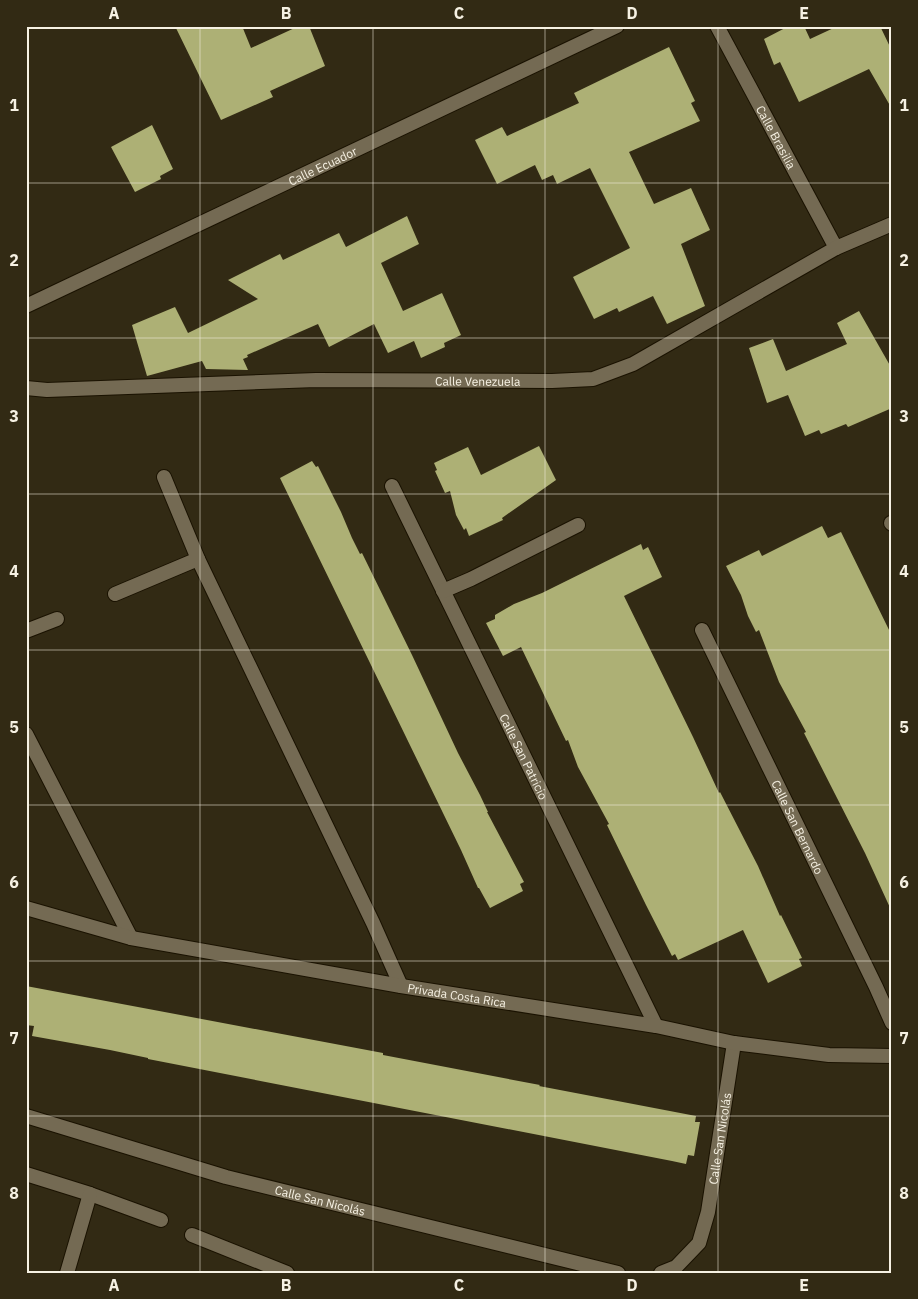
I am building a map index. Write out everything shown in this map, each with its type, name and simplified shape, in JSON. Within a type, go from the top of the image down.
[{"type":"street","name":"Calle Ecuador","points":[[26,306],[617,26]]},
{"type":"street","name":"Calle Brasilia","points":[[717,26],[836,248]]},
{"type":"street","name":"Calle Venezuela","points":[[26,388],[47,390],[316,380],[552,381],[593,379],[632,364],[836,248],[892,224]]},
{"type":"street","points":[[164,477],[198,559],[373,923],[401,986]]},
{"type":"street","name":"Calle San Patricio","points":[[392,486],[656,1026]]},
{"type":"street","points":[[443,592],[578,525]]},
{"type":"street","points":[[115,594],[198,559]]},
{"type":"street","points":[[26,630],[57,619]]},
{"type":"street","name":"Calle San Bernardo","points":[[702,630],[872,978],[892,1023]]},
{"type":"street","points":[[26,734],[131,938]]},
{"type":"street","name":"Privada Costa Rica","points":[[26,908],[131,938],[401,986],[656,1026],[734,1042],[829,1055],[892,1056]]},
{"type":"street","name":"Calle San Nicolás","points":[[661,1273],[676,1267],[699,1243],[708,1212],[734,1042]]},
{"type":"street","name":"Calle San Nicolás","points":[[26,1116],[226,1176],[618,1273]]},
{"type":"street","points":[[26,1174],[90,1194],[161,1220]]},
{"type":"street","points":[[67,1273],[90,1194]]},
{"type":"street","points":[[192,1234],[285,1272]]},
{"type":"building","points":[[175,26],[242,26],[251,48],[299,26],[309,26],[325,66],[270,91],[273,97],[221,120]]},
{"type":"building","points":[[789,26],[804,26],[810,39],[838,26],[880,26],[892,51],[892,109],[869,69],[799,102],[780,62],[774,65],[764,39]]},
{"type":"building","points":[[669,47],[695,101],[691,103],[700,121],[629,152],[654,204],[691,188],[710,230],[681,244],[705,306],[667,324],[653,296],[619,312],[617,308],[594,319],[573,277],[630,248],[590,168],[557,184],[553,175],[542,180],[535,165],[497,184],[475,140],[502,127],[507,136],[579,103],[574,93]]},
{"type":"building","points":[[152,125],[173,169],[160,176],[161,179],[135,192],[111,147]]},
{"type":"building","points":[[407,216],[419,244],[381,263],[403,311],[442,293],[461,335],[444,343],[445,347],[421,358],[414,341],[388,353],[374,324],[329,347],[318,324],[247,355],[248,357],[243,359],[248,370],[206,369],[202,361],[147,376],[132,325],[175,307],[188,333],[258,299],[228,280],[280,254],[283,260],[339,233],[346,247]]},
{"type":"building","points":[[859,311],[892,369],[892,408],[848,427],[846,424],[821,434],[819,430],[805,436],[788,395],[767,403],[749,348],[773,339],[786,371],[847,344],[837,323]]},
{"type":"building","points":[[539,446],[556,480],[502,518],[503,520],[469,536],[466,528],[464,530],[456,515],[450,491],[445,493],[435,471],[437,470],[434,463],[468,447],[481,475]]},
{"type":"building","points":[[312,461],[316,467],[318,466],[360,554],[362,553],[487,812],[524,882],[520,884],[523,891],[490,908],[478,888],[280,478]]},
{"type":"building","points":[[822,526],[828,538],[841,532],[892,636],[892,912],[865,853],[804,733],[806,732],[779,682],[759,630],[756,632],[741,595],[726,566],[759,550],[762,556]]},
{"type":"building","points":[[641,544],[643,550],[648,547],[662,577],[624,596],[719,793],[758,866],[780,916],[802,958],[799,959],[802,966],[768,983],[743,930],[678,960],[675,954],[672,956],[521,647],[503,656],[486,623],[495,619],[495,615],[514,604],[542,593]]},
{"type":"building","points":[[26,986],[383,1053],[383,1055],[696,1116],[695,1122],[700,1122],[694,1156],[688,1155],[686,1164],[32,1036],[34,1026],[26,1025]]}]
